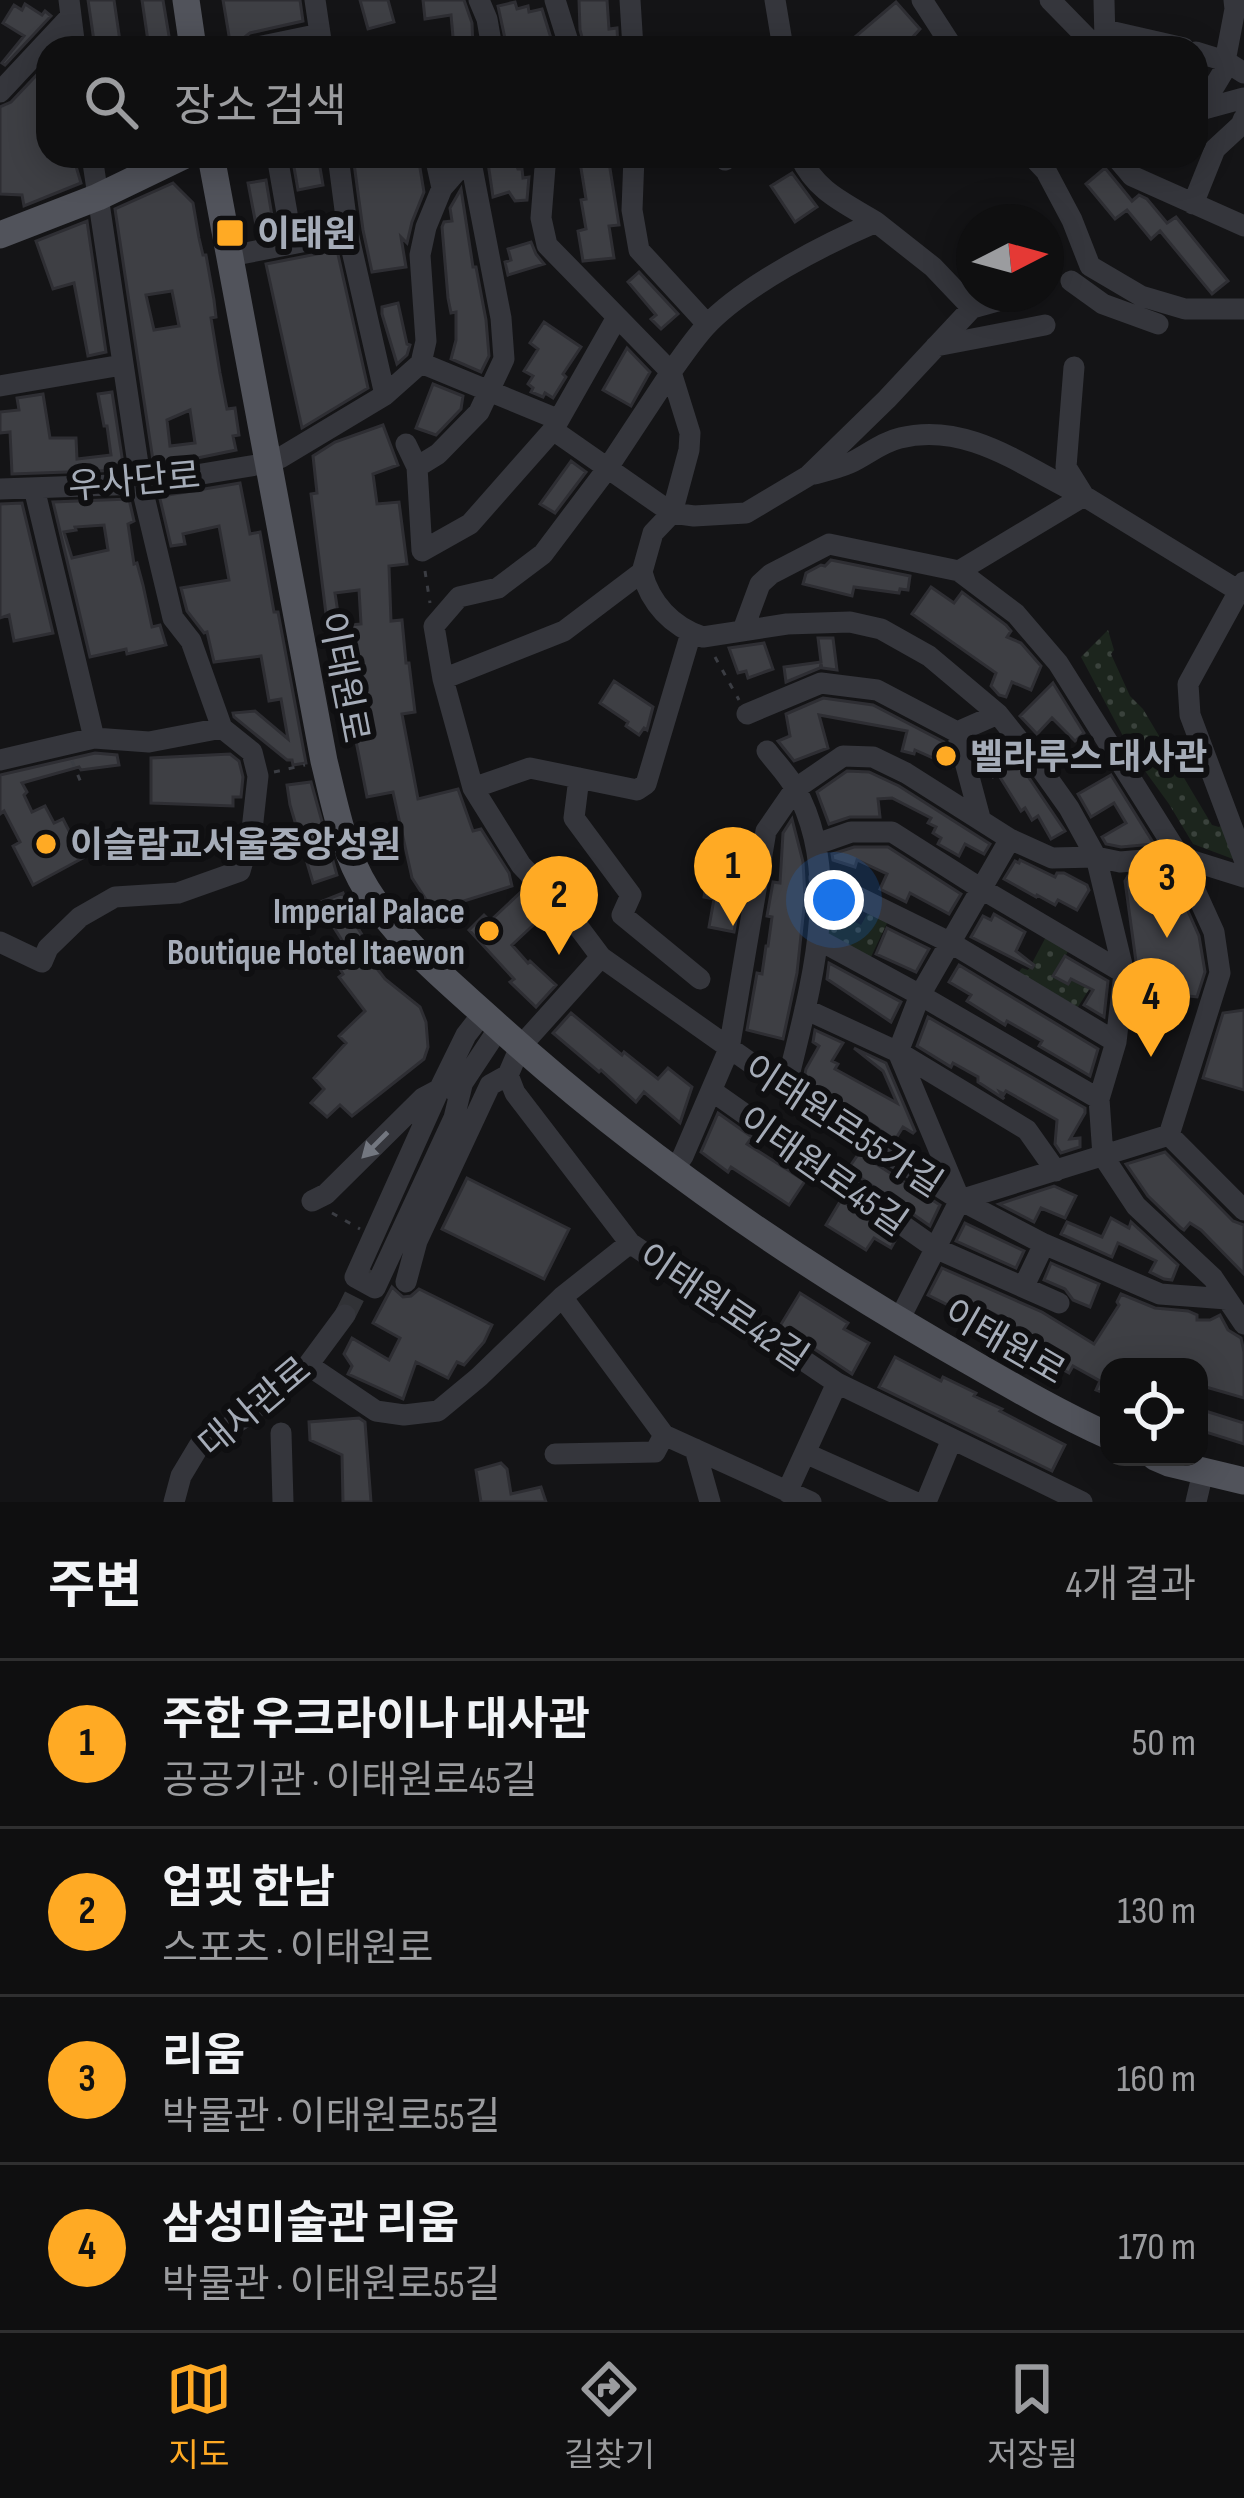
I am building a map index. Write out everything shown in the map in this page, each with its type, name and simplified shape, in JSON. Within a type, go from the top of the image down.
[{"type":"main road","points":[[186,0],[192,36]]},
{"type":"main road","points":[[0,235],[158,168]]},
{"type":"main road","name":"이태원로","points":[[214,168],[324,761],[343,836],[366,888],[399,934],[501,1029],[674,1169],[830,1280],[1064,1416],[1100,1432]]},
{"type":"main road","points":[[1184,1466],[1244,1480]]},
{"type":"street","points":[[315,0],[320,36]]},
{"type":"street","points":[[479,0],[490,36]]},
{"type":"street","points":[[555,0],[566,36]]},
{"type":"street","points":[[630,0],[632,36]]},
{"type":"street","points":[[775,0],[781,36]]},
{"type":"street","points":[[922,0],[945,36]]},
{"type":"street","points":[[1050,0],[1095,36]]},
{"type":"street","points":[[1102,36],[1104,0]]},
{"type":"street","points":[[1208,95],[1223,72],[1235,67],[1234,0]]},
{"type":"street","points":[[47,36],[70,8]]},
{"type":"street","points":[[0,92],[36,49]]},
{"type":"street","points":[[1208,107],[1244,98]]},
{"type":"street","points":[[1208,167],[1215,149],[1244,118]]},
{"type":"street","points":[[0,942],[43,962],[48,948],[80,916],[115,897],[178,893],[240,871],[258,776],[252,752],[222,728],[190,641],[173,618],[141,484],[94,168]]},
{"type":"street","points":[[279,168],[286,213]]},
{"type":"street","points":[[340,168],[348,233],[385,394]]},
{"type":"street","points":[[438,168],[442,188]]},
{"type":"street","points":[[460,168],[442,188],[420,255],[426,341],[421,364],[555,425],[607,469],[672,513],[746,513],[808,476],[968,312]]},
{"type":"street","points":[[417,467],[438,454],[479,412],[504,358],[501,318],[472,168]]},
{"type":"street","points":[[544,168],[541,218],[547,245],[671,372],[690,433],[672,513],[653,532],[642,572],[648,593],[666,615],[715,657]]},
{"type":"street","points":[[634,168],[632,210],[640,250],[707,324]]},
{"type":"street","points":[[805,168],[809,177],[876,222],[956,291]]},
{"type":"street","points":[[1043,168],[1090,266],[1141,296],[1185,309],[1244,309]]},
{"type":"street","points":[[1125,168],[1132,176],[1244,226]]},
{"type":"street","points":[[1193,205],[1208,168]]},
{"type":"street","points":[[729,1049],[601,957],[521,865],[473,788],[443,679],[434,626],[459,597],[498,588],[543,554],[707,324],[832,241],[876,222]]},
{"type":"street","points":[[230,256],[348,233]]},
{"type":"street","points":[[1064,283],[1090,266]]},
{"type":"street","points":[[1071,281],[1103,304],[1158,324]]},
{"type":"street","points":[[406,444],[417,467],[422,551],[470,524],[555,425],[616,319]]},
{"type":"street","points":[[935,346],[1045,325]]},
{"type":"street","points":[[0,386],[122,364]]},
{"type":"street","name":"우사단로","points":[[0,489],[141,484],[268,462],[385,394],[421,364]]},
{"type":"street","points":[[1074,368],[1066,467],[1084,496]]},
{"type":"street","points":[[808,476],[848,464],[895,439],[919,434],[968,439],[1084,496],[1242,586],[1188,684],[1190,715],[1244,859]]},
{"type":"street","points":[[34,488],[94,738]]},
{"type":"street","points":[[959,571],[1084,496]]},
{"type":"street","points":[[743,630],[760,584],[829,544],[959,571],[1016,614],[1058,663],[1180,857],[1214,932],[1220,973],[1169,1135],[1244,1210]]},
{"type":"street","points":[[443,679],[564,631],[642,572]]},
{"type":"street","points":[[691,633],[714,637],[787,624],[850,622],[881,629],[929,656],[998,714],[1057,790],[1096,857],[1124,973],[1116,1042],[1099,1099],[1103,1156],[1136,1206],[1213,1278],[1244,1324]]},
{"type":"street","points":[[473,788],[530,768],[637,790],[646,784],[691,633]]},
{"type":"street","points":[[747,715],[821,683],[878,690],[957,732],[980,818]]},
{"type":"street","points":[[957,732],[998,714]]},
{"type":"street","points":[[0,760],[94,738],[149,742],[222,728]]},
{"type":"street","name":"이태원로45길","points":[[767,751],[796,788],[817,844],[819,878],[819,940],[786,1088]]},
{"type":"street","name":"이태원로45길","points":[[674,1169],[729,1049],[766,831],[796,788],[843,756],[873,757],[1052,858],[1120,862],[1180,857]]},
{"type":"street","points":[[579,778],[575,820],[632,895],[622,915],[700,979]]},
{"type":"street","points":[[817,844],[851,832],[892,832],[1124,973]]},
{"type":"street","points":[[899,1320],[960,1200],[898,1052],[920,995],[1010,838]]},
{"type":"street","points":[[1180,857],[1244,878]]},
{"type":"street","points":[[819,878],[951,944],[1116,1042]]},
{"type":"street","points":[[819,940],[1099,1099]]},
{"type":"street","points":[[462,1085],[454,1118],[375,1288],[355,1277],[443,1109],[501,1029],[601,957]]},
{"type":"street","points":[[805,1009],[898,1052],[1027,1130],[1056,1171]]},
{"type":"street","points":[[406,1282],[417,1241],[490,1085],[508,1075],[501,1029]]},
{"type":"street","points":[[375,1242],[466,1035],[501,1029]]},
{"type":"street","name":"이태원로55가길","points":[[729,1049],[960,1200],[1044,1244],[1160,1294],[1227,1299]]},
{"type":"street","name":"이태원로42길","points":[[508,1075],[515,1093],[630,1243],[837,1383],[1082,1502]]},
{"type":"street","points":[[312,1201],[326,1194],[423,1098],[439,1090]]},
{"type":"street","name":"이태원로45길","points":[[712,1091],[935,1248],[1059,1303]]},
{"type":"street","name":"이태원로55가길","points":[[960,1200],[1169,1135]]},
{"type":"street","points":[[308,1365],[376,1411],[404,1415],[438,1411],[562,1297],[630,1243]]},
{"type":"street","points":[[1024,1286],[1044,1244]]},
{"type":"street","points":[[562,1297],[664,1435],[811,1502]]},
{"type":"street","name":"대사관로","points":[[174,1502],[181,1476],[199,1446],[245,1417],[308,1365],[345,1315]]},
{"type":"street","name":"이태원로42길","points":[[787,1492],[837,1383]]},
{"type":"street","points":[[280,1433],[283,1502]]},
{"type":"street","points":[[555,1454],[655,1452],[664,1435]]},
{"type":"street","points":[[926,1502],[952,1439]]},
{"type":"street","points":[[694,1449],[710,1502]]},
{"type":"street","points":[[805,1454],[914,1502]]},
{"type":"street","points":[[1196,1502],[1203,1472]]},
{"type":"path","points":[[422,551],[434,626]]},
{"type":"path","points":[[715,657],[747,715]]},
{"type":"path","points":[[61,744],[82,785]]},
{"type":"path","name":"이태원로","points":[[258,776],[313,764]]},
{"type":"path","points":[[312,1201],[375,1242]]},
{"type":"shaded area","points":[[1108,630],[1111,654],[1130,696],[1143,709],[1212,825],[1226,822],[1241,862],[1193,844],[1132,753],[1081,657]]},
{"type":"shaded area","points":[[825,906],[861,925],[871,907],[890,917],[870,959],[824,935]]},
{"type":"shaded area","points":[[1048,933],[1071,946],[1054,977],[1090,988],[1076,1010],[1016,975],[1022,968],[1028,970]]},
{"type":"building","points":[[88,0],[114,0],[119,36],[93,36]]},
{"type":"building","points":[[142,0],[163,0],[169,36],[147,36]]},
{"type":"building","points":[[223,0],[300,0],[303,21],[229,36]]},
{"type":"building","points":[[360,0],[388,0],[394,22],[368,29]]},
{"type":"building","points":[[423,0],[464,0],[473,36],[453,36],[451,15],[425,19]]},
{"type":"building","points":[[579,0],[607,0],[609,29],[617,28],[617,36],[582,36]]},
{"type":"building","points":[[515,2],[517,9],[542,9],[550,36],[504,36],[498,6]]},
{"type":"building","points":[[896,2],[920,29],[914,36],[856,36]]},
{"type":"building","points":[[25,4],[51,16],[5,65],[2,63],[24,36],[3,23],[14,5],[22,10]]},
{"type":"building","points":[[36,76],[36,168],[77,168],[81,183],[24,206],[22,195],[0,194],[0,107]]},
{"type":"building","points":[[294,168],[320,168],[323,185],[298,190]]},
{"type":"building","points":[[355,168],[420,168],[424,192],[407,243],[401,237],[406,267],[372,272]]},
{"type":"building","points":[[489,168],[518,168],[523,178],[529,177],[527,200],[515,201],[509,192],[493,197]]},
{"type":"building","points":[[581,168],[610,168],[619,225],[609,226],[614,258],[583,261],[578,231],[586,229],[581,200],[586,199]]},
{"type":"building","points":[[1105,168],[1132,201],[1139,195],[1147,199],[1167,223],[1176,217],[1228,281],[1212,294],[1160,231],[1151,239],[1127,210],[1115,219],[1086,184]]},
{"type":"building","points":[[792,173],[817,207],[795,222],[771,186]]},
{"type":"building","points":[[266,180],[277,224],[257,230],[248,183]]},
{"type":"building","points":[[173,183],[193,203],[214,300],[216,317],[211,318],[227,409],[235,408],[236,450],[154,467],[115,209]],"holes":[[[172,291],[179,326],[154,330],[146,295]],[[190,410],[195,443],[170,446],[167,420]]]},
{"type":"building","points":[[461,189],[486,320],[489,356],[481,372],[451,359],[456,312],[451,313],[448,298],[442,227],[452,221],[450,208]]},
{"type":"building","points":[[87,221],[106,352],[88,356],[74,283],[53,289],[36,241]]},
{"type":"building","points":[[531,242],[544,264],[508,275],[508,249]]},
{"type":"building","points":[[337,250],[368,388],[302,428],[266,264]]},
{"type":"building","points":[[639,272],[678,314],[661,329],[651,319],[656,315],[628,282]]},
{"type":"building","points":[[398,303],[410,345],[397,364],[382,307]]},
{"type":"building","points":[[544,322],[581,347],[553,398],[531,392],[528,384],[533,376],[524,371],[538,349],[530,343]]},
{"type":"building","points":[[627,348],[650,372],[631,406],[603,390]]},
{"type":"building","points":[[433,384],[463,396],[461,409],[436,435],[416,428]]},
{"type":"building","points":[[112,392],[124,470],[12,474],[10,432],[0,433],[0,412],[19,410],[17,398],[43,394],[50,438],[76,438],[77,459],[111,455],[98,394]]},
{"type":"building","points":[[383,425],[398,465],[373,474],[377,504],[399,502],[407,564],[389,566],[391,621],[402,620],[409,663],[415,712],[402,714],[418,799],[458,789],[473,831],[481,829],[512,886],[451,905],[454,913],[438,918],[412,878],[393,792],[367,797],[346,652],[331,654],[311,494],[317,493],[313,456],[335,442]],"holes":[[[359,590],[361,624],[340,626],[335,593]]]},
{"type":"building","points":[[571,461],[586,472],[555,513],[540,504]]},
{"type":"building","points":[[240,483],[250,534],[260,532],[306,763],[293,765],[234,717],[233,713],[255,711],[288,739],[281,699],[269,701],[261,656],[214,662],[207,632],[187,611],[181,588],[229,580],[219,526],[183,534],[185,544],[171,546],[162,496]]},
{"type":"building","points":[[129,499],[134,564],[152,627],[160,625],[166,645],[90,657],[53,502]],"holes":[[[104,525],[108,550],[72,558],[64,532]]]},
{"type":"building","points":[[22,503],[53,633],[14,641],[9,615],[0,618],[0,504]]},
{"type":"building","points":[[831,560],[910,576],[908,590],[854,587],[852,596],[803,584],[806,573]]},
{"type":"building","points":[[931,587],[954,603],[962,592],[1006,625],[1011,631],[1007,637],[1021,643],[1041,666],[1031,690],[1012,682],[1006,697],[999,695],[991,686],[996,673],[912,614]]},
{"type":"building","points":[[818,638],[833,638],[837,670],[821,664],[786,682],[784,667],[821,662]]},
{"type":"building","points":[[764,643],[773,669],[748,678],[746,671],[738,673],[729,648]]},
{"type":"building","points":[[614,681],[653,707],[647,730],[639,735],[600,703]]},
{"type":"building","points":[[1053,683],[1084,733],[1075,741],[1052,718],[1037,734],[1020,716]]},
{"type":"building","points":[[823,698],[873,705],[944,742],[951,766],[915,750],[914,754],[902,751],[907,731],[819,715],[828,748],[794,761],[778,741],[790,736],[786,714]]},
{"type":"building","points":[[997,737],[1065,831],[1051,839],[1038,816],[1032,820],[1025,808],[1021,811],[998,774],[993,777],[985,763],[992,759],[986,749]]},
{"type":"building","points":[[95,753],[117,755],[119,765],[79,767],[22,783],[32,812],[45,806],[54,823],[63,819],[83,858],[33,885],[13,846],[20,842],[4,811],[0,814],[0,775]]},
{"type":"building","points":[[230,754],[239,761],[243,777],[241,797],[233,797],[233,806],[151,803],[151,758]]},
{"type":"building","points":[[847,771],[869,772],[899,786],[990,844],[984,854],[965,844],[959,856],[938,844],[941,838],[928,823],[931,818],[892,798],[878,799],[880,817],[850,817],[829,824],[817,792]]},
{"type":"building","points":[[1111,775],[1154,844],[1106,844],[1102,837],[1126,823],[1114,803],[1091,817],[1078,794]]},
{"type":"building","points":[[311,782],[337,875],[313,883],[287,785]]},
{"type":"building","points":[[792,819],[803,862],[805,898],[797,973],[783,1039],[747,1030],[757,973],[762,974],[768,946],[773,882],[780,883],[783,833]]},
{"type":"building","points":[[854,847],[888,847],[961,894],[949,914],[910,893],[906,902],[880,889],[887,874],[857,860],[855,867],[833,860],[832,854]]},
{"type":"building","points":[[1020,860],[1055,877],[1064,873],[1087,885],[1089,890],[1077,910],[1058,900],[1055,905],[1036,897],[1004,879]]},
{"type":"building","points":[[708,873],[743,880],[734,932],[709,927],[714,899],[704,897]]},
{"type":"building","points":[[1171,873],[1199,936],[1205,972],[1197,997],[1140,991],[1125,881],[1128,876]]},
{"type":"building","points":[[522,891],[544,915],[512,945],[556,985],[536,1007],[469,930],[484,915],[490,921]]},
{"type":"building","points":[[343,893],[371,949],[365,953],[385,979],[420,1007],[428,1047],[424,1059],[352,1116],[340,1105],[327,1117],[311,1103],[324,1089],[314,1078],[346,1043],[339,1036],[365,1011],[339,977],[343,974],[329,951],[343,942],[331,923],[325,926],[318,903]]},
{"type":"building","points":[[994,914],[1025,932],[1016,951],[1032,968],[971,937],[983,916],[991,920]]},
{"type":"building","points":[[887,928],[929,949],[916,972],[876,954]]},
{"type":"building","points":[[1065,956],[1108,981],[1104,1017],[1084,1005],[1093,990],[1053,976]]},
{"type":"building","points":[[829,963],[901,1002],[891,1022],[827,979]]},
{"type":"building","points":[[959,965],[1098,1049],[1090,1076],[1039,1046],[1042,1041],[967,1001],[971,995],[949,982]]},
{"type":"building","points":[[1244,1010],[1244,1090],[1203,1078],[1223,1013]]},
{"type":"building","points":[[571,1013],[658,1079],[668,1068],[692,1087],[680,1123],[644,1092],[636,1102],[553,1033]]},
{"type":"building","points":[[928,1017],[1085,1108],[1070,1139],[1080,1138],[1080,1147],[1061,1153],[1055,1144],[1057,1120],[1006,1091],[1000,1092],[1004,1099],[978,1082],[978,1077],[917,1046]]},
{"type":"building","points":[[815,1030],[843,1043],[832,1061],[838,1064],[835,1069],[897,1103],[883,1071],[854,1048],[886,1063],[913,1133],[903,1127],[895,1140],[804,1079],[819,1046],[813,1042]]},
{"type":"building","points":[[718,1113],[752,1137],[747,1144],[805,1181],[789,1205],[701,1152]]},
{"type":"building","points":[[1165,1152],[1233,1221],[1244,1225],[1244,1274],[1201,1230],[1190,1223],[1181,1228],[1148,1196],[1126,1164]]},
{"type":"building","points":[[859,1153],[940,1205],[930,1226],[848,1169]]},
{"type":"building","points":[[467,1178],[569,1229],[544,1279],[442,1229]]},
{"type":"building","points":[[1054,1186],[1076,1196],[1065,1218],[1041,1208],[1034,1222],[999,1204]]},
{"type":"building","points":[[841,1200],[896,1239],[891,1248],[874,1238],[866,1250],[826,1225]]},
{"type":"building","points":[[1111,1218],[1129,1228],[1131,1222],[1178,1265],[1172,1280],[1150,1272],[1156,1261],[1118,1243],[1112,1257],[1061,1234],[1067,1222],[1102,1237]]},
{"type":"building","points":[[965,1223],[1024,1251],[1016,1268],[956,1241]]},
{"type":"building","points":[[1051,1263],[1099,1284],[1090,1307],[1044,1280]]},
{"type":"building","points":[[942,1268],[1042,1312],[1094,1344],[1121,1294],[1155,1308],[1188,1311],[1197,1320],[1220,1315],[1228,1330],[1241,1338],[1244,1398],[1208,1388],[1208,1358],[1100,1358],[1100,1381],[1073,1366],[1069,1373],[1037,1355],[1041,1348],[1004,1328],[1008,1321],[974,1304],[968,1315],[928,1295]]},
{"type":"building","points":[[392,1287],[403,1297],[419,1289],[492,1325],[484,1342],[464,1365],[457,1362],[448,1378],[416,1362],[403,1399],[348,1374],[352,1366],[344,1354],[352,1338],[389,1360],[400,1338],[373,1323]]},
{"type":"building","points":[[800,1293],[848,1323],[844,1329],[869,1343],[852,1374],[780,1326]]},
{"type":"building","points":[[895,1357],[976,1393],[974,1396],[1065,1445],[1052,1471],[879,1387]]},
{"type":"building","points":[[1208,1412],[1244,1423],[1244,1444],[1208,1433]]},
{"type":"building","points":[[359,1418],[365,1422],[371,1502],[343,1502],[342,1455],[310,1440],[309,1422]]},
{"type":"building","points":[[501,1463],[507,1469],[511,1494],[541,1487],[546,1502],[481,1502],[476,1470]]},
{"type":"tunnel","points":[[345,1315],[369,1267]]},
{"type":"place","name":"이태원","points":[[230,233]]},
{"type":"place","name":"벨라루스 대사관","points":[[946,756]]},
{"type":"place","name":"이슬람교서울중앙성원","points":[[46,844]]},
{"type":"place","name":"주한 우크라이나 대사관","points":[[733,926]]},
{"type":"place","name":"Imperial Palace Boutique Hotel Itaewon","points":[[489,931]]},
{"type":"place","name":"리움","points":[[1167,938]]},
{"type":"place","name":"업핏 한남","points":[[559,955]]},
{"type":"place","name":"삼성미술관 리움","points":[[1151,1057]]}]
